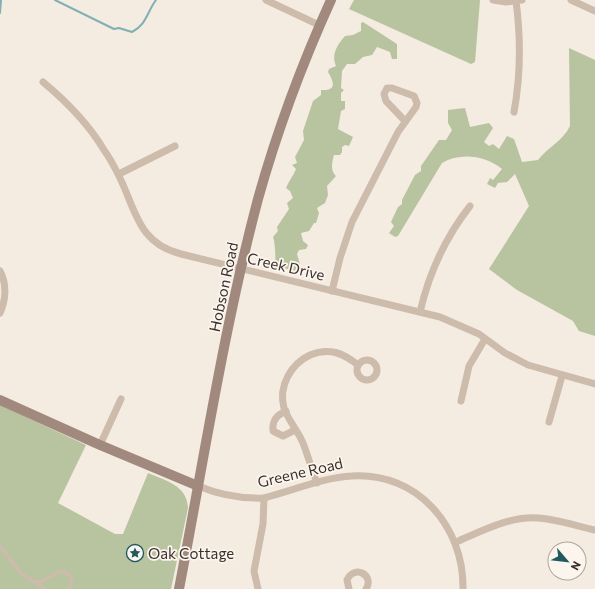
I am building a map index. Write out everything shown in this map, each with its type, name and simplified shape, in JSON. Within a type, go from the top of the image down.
[{"type":"main road","name":"Hobson Road","points":[[179,589],[241,269],[259,197],[274,147],[319,26],[331,0]]},
{"type":"main road","name":"Greene Road","points":[[0,400],[100,445],[198,486]]},
{"type":"street","points":[[266,0],[319,26]]},
{"type":"street","points":[[493,0],[506,2],[519,1],[520,61],[514,112]]},
{"type":"street","points":[[571,0],[595,12]]},
{"type":"street","name":"Creek Drive","points":[[43,82],[66,101],[98,139],[118,174],[142,227],[156,244],[173,252],[420,312],[461,325],[519,361],[562,376],[595,384]]},
{"type":"street","points":[[332,291],[340,258],[352,222],[405,120],[416,107],[416,100],[414,96],[396,89],[387,88],[384,94],[386,101],[405,120]]},
{"type":"street","points":[[118,174],[176,146]]},
{"type":"street","points":[[420,312],[429,280],[441,251],[470,206]]},
{"type":"street","points":[[0,271],[3,277],[5,292],[0,313]]},
{"type":"street","points":[[460,401],[469,366],[485,339]]},
{"type":"street","points":[[317,483],[302,441],[286,411],[283,398],[285,383],[291,370],[302,360],[316,352],[332,351],[343,354],[358,365]]},
{"type":"street","points":[[550,422],[562,376]]},
{"type":"street","points":[[100,445],[121,399]]},
{"type":"street","points":[[286,411],[275,418],[272,424],[273,431],[283,436],[295,430]]},
{"type":"street","name":"Greene Road","points":[[198,486],[234,497],[264,498],[317,483],[353,476],[377,477],[398,484],[417,494],[442,518],[456,542],[463,570],[463,589]]},
{"type":"street","points":[[257,589],[254,571],[262,528],[264,498]]},
{"type":"street","points":[[456,542],[509,521],[530,518],[555,520],[595,530]]},
{"type":"street","points":[[350,589],[347,580],[352,573],[356,571],[363,572],[368,578],[366,589]]},
{"type":"lane","points":[[0,546],[21,573],[45,589]]},
{"type":"lane","points":[[35,582],[43,582],[58,572],[63,571],[71,577],[69,589]]},
{"type":"green space","points":[[354,0],[480,0],[475,62],[471,64],[349,9]]},
{"type":"green space","points":[[363,22],[397,44],[397,59],[392,59],[390,52],[377,47],[372,55],[363,57],[355,64],[347,64],[342,71],[341,88],[344,90],[341,93],[341,101],[345,101],[345,109],[341,111],[338,129],[353,137],[349,146],[345,145],[342,147],[342,152],[340,155],[334,155],[332,169],[336,176],[327,186],[328,195],[325,203],[317,208],[319,213],[316,223],[314,223],[309,231],[301,233],[303,241],[308,245],[306,249],[299,250],[297,254],[300,264],[296,271],[275,266],[273,237],[278,231],[277,227],[289,209],[287,203],[293,198],[290,191],[286,188],[296,169],[292,165],[297,163],[295,157],[304,140],[303,131],[313,101],[321,95],[321,90],[330,89],[332,87],[333,82],[328,72],[329,69],[336,66],[334,58],[336,50],[345,36],[353,35],[361,31],[361,23]]},
{"type":"green space","points":[[569,48],[595,60],[595,336],[579,331],[573,321],[517,290],[489,269],[529,206],[515,174],[507,182],[498,183],[495,188],[487,184],[490,178],[493,180],[502,169],[489,161],[473,157],[457,157],[442,163],[398,236],[395,237],[389,233],[394,226],[391,222],[398,207],[402,204],[402,200],[415,175],[421,171],[421,166],[439,140],[446,140],[452,130],[448,123],[448,110],[465,108],[470,127],[489,123],[493,128],[484,142],[489,146],[493,144],[499,149],[507,136],[514,139],[522,162],[538,160],[563,136],[570,126]]},
{"type":"green space","points":[[0,405],[86,445],[58,503],[115,534],[123,534],[148,473],[180,489],[187,500],[188,508],[171,589],[0,589]]},
{"type":"waterway","points":[[0,13],[1,0]]},
{"type":"waterway","points":[[55,0],[114,29],[119,28],[132,32],[144,22],[156,0]]},
{"type":"place","name":"Oak Cottage","points":[[135,553]]}]
